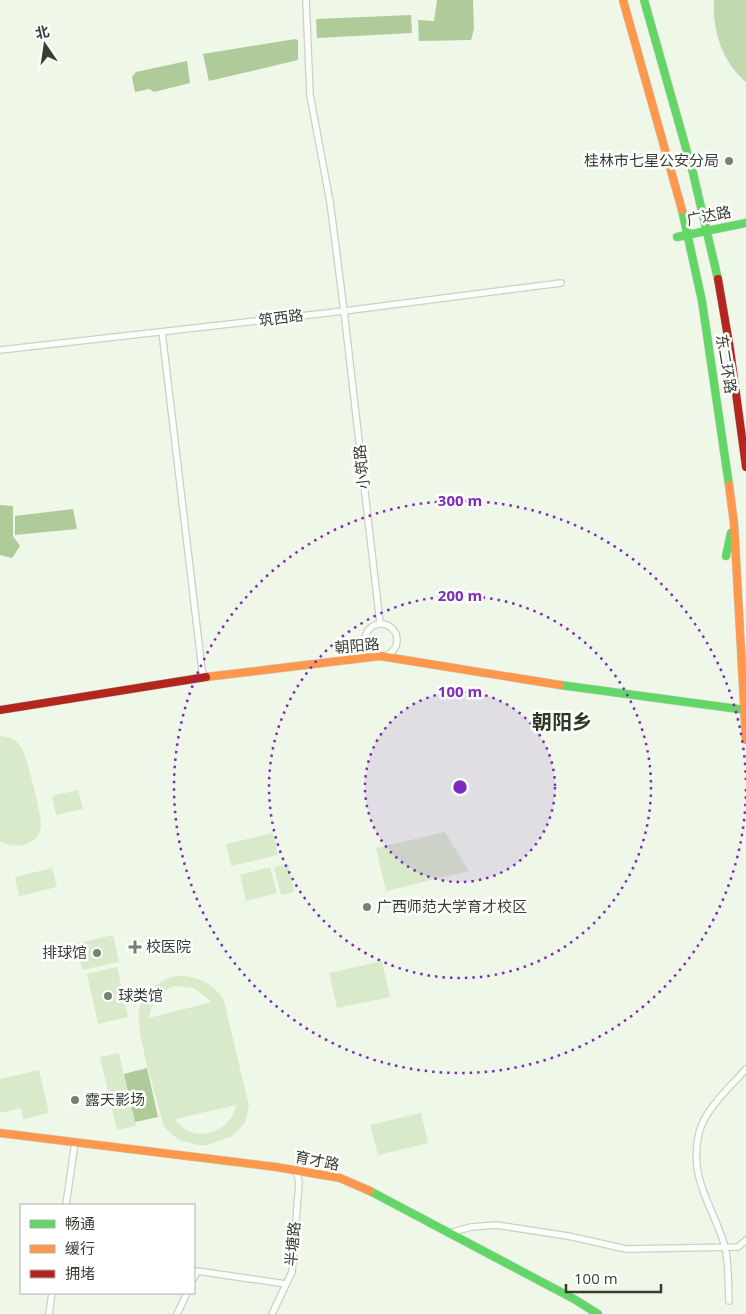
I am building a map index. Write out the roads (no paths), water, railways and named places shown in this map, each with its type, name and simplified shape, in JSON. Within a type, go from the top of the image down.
[{"type":"main road","name":"东二环路","points":[[624,0],[641,56],[688,234],[711,359],[734,523],[746,740]]},
{"type":"main road","name":"东二环路","points":[[644,0],[660,51],[707,230],[722,307],[746,468]]},
{"type":"main road","name":"广达路","points":[[677,237],[746,223]]},
{"type":"main road","points":[[726,556],[734,523]]},
{"type":"main road","name":"朝阳路","points":[[0,710],[203,678],[380,656],[583,689],[745,710]]},
{"type":"main road","name":"育才路","points":[[0,1133],[340,1178],[450,1233],[598,1314]]},
{"type":"street","name":"小筑路","points":[[306,0],[310,95],[330,202],[380,624]]},
{"type":"street","name":"筑西路","points":[[0,350],[344,311],[561,283]]},
{"type":"street","points":[[162,332],[203,678]]},
{"type":"street","points":[[380,624],[394,630],[398,640],[394,649],[386,655],[380,656],[370,652],[365,637],[370,628],[380,624]]},
{"type":"street","points":[[729,1301],[725,1248],[705,1201],[696,1164],[699,1132],[714,1105],[746,1069]]},
{"type":"street","points":[[66,1204],[75,1142]]},
{"type":"street","name":"半塘路","points":[[272,1314],[292,1272],[299,1182],[296,1171]]},
{"type":"street","points":[[450,1233],[471,1227],[496,1225],[568,1236],[626,1249],[725,1248],[738,1247],[746,1240]]},
{"type":"street","points":[[195,1276],[197,1271],[286,1284]]},
{"type":"street","points":[[49,1314],[52,1294]]},
{"type":"street","points":[[177,1314],[187,1294]]},
{"type":"place","name":"桂林市七星公安分局","points":[[729,161]]},
{"type":"place","name":"广西师范大学育才校区","points":[[367,907]]},
{"type":"place","name":"校医院","points":[[135,947]]},
{"type":"place","name":"排球馆","points":[[97,953]]},
{"type":"place","name":"球类馆","points":[[108,996]]},
{"type":"place","name":"露天影场","points":[[75,1100]]},
{"type":"district","name":"朝阳乡","points":[[562,722]]}]
